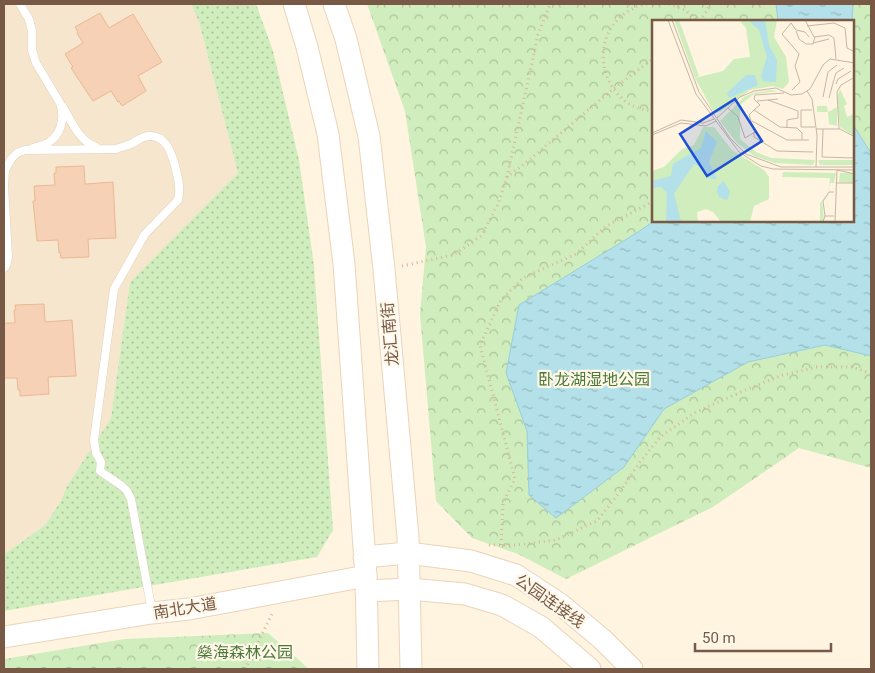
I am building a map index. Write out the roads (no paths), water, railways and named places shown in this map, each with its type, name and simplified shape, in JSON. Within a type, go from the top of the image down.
[{"type":"main road","points":[[294,4],[308,47],[329,143],[344,264],[365,575],[368,669]]},
{"type":"main road","name":"龙汇南街","points":[[334,4],[346,39],[369,136],[384,269],[408,537],[411,669]]},
{"type":"main road","name":"公园连接线","points":[[365,575],[408,553],[471,561],[516,575],[560,604],[602,639],[632,669]]},
{"type":"main road","name":"公园连接线","points":[[365,575],[409,589],[465,594],[502,605],[541,627],[590,669]]},
{"type":"main road","name":"南北大道","points":[[4,637],[189,608],[365,575]]},
{"type":"lane","points":[[20,4],[29,18],[32,31],[32,50],[36,63],[82,138],[93,146],[102,149]]},
{"type":"lane","points":[[4,268],[8,257],[4,186],[5,170],[17,153],[49,142],[56,136],[63,120],[63,110],[60,103]]},
{"type":"lane","points":[[25,150],[116,148],[141,138],[157,137],[169,148],[180,185],[178,200],[145,234],[114,289],[94,440],[96,453],[101,462],[100,471],[128,491],[131,499],[152,613]]},
{"type":"water","points":[[776,4],[853,4],[852,20],[778,20]]},
{"type":"water","points":[[855,128],[871,153],[871,356],[825,345],[748,362],[664,409],[624,467],[556,518],[529,495],[527,431],[506,373],[519,305],[653,222],[855,222]]},
{"type":"park label","name":"卧龙湖湿地公园","points":[[594,379]]},
{"type":"park label","name":"燊海森林公园","points":[[245,652]]}]
